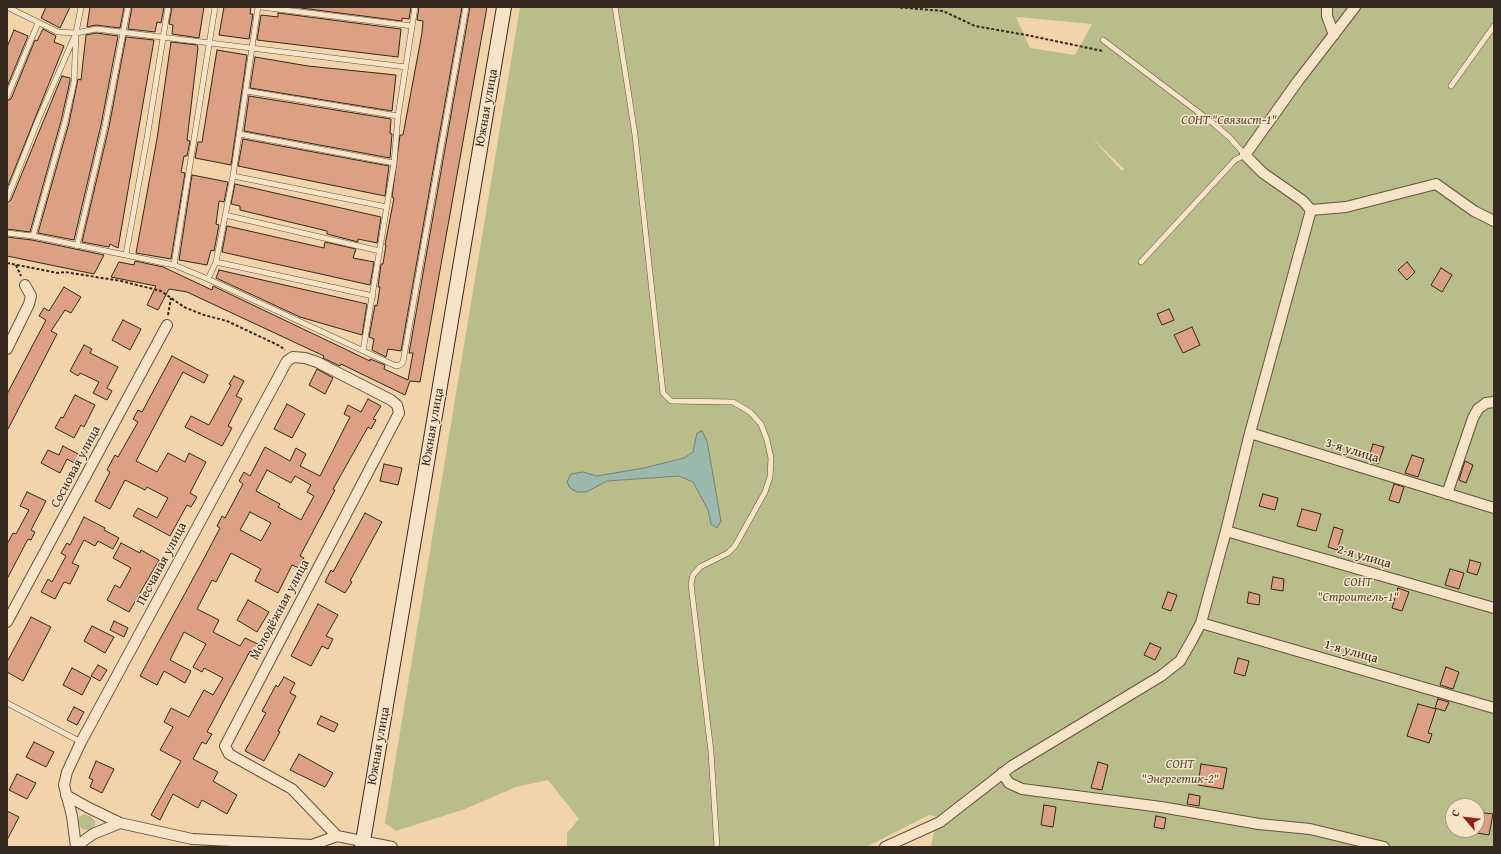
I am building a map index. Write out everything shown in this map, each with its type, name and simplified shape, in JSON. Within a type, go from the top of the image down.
[{"type":"main road","name":"Южная улица","points":[[362,844],[504,7]]},
{"type":"street","points":[[1327,7],[1328,16],[1334,35]]},
{"type":"street","points":[[1311,210],[1303,201],[1263,173],[1245,155],[1298,81],[1356,7]]},
{"type":"street","points":[[1311,210],[1346,207],[1436,184],[1474,211],[1494,221]]},
{"type":"street","points":[[885,847],[940,822],[1002,773],[1161,676],[1180,661],[1201,623],[1226,531],[1250,433],[1311,210]]},
{"type":"street","points":[[7,349],[29,304],[31,296],[25,285]]},
{"type":"street","name":"Сосновая улица","points":[[7,622],[167,325]]},
{"type":"street","name":"Молодёжная улица","points":[[293,357],[305,358],[317,362],[391,400],[397,405],[399,413],[226,740],[225,746],[229,754],[292,789],[338,836]]},
{"type":"street","name":"Песчаная улица","points":[[76,847],[72,816],[64,785],[67,772],[81,742],[287,361],[293,357]]},
{"type":"street","points":[[1447,494],[1473,418],[1478,409],[1486,403],[1494,402]]},
{"type":"street","name":"3-я улица","points":[[1250,433],[1494,508]]},
{"type":"street","name":"2-я улица","points":[[1226,531],[1494,608]]},
{"type":"street","name":"1-я улица","points":[[1201,623],[1494,708]]},
{"type":"street","points":[[1002,773],[1009,783],[1022,789],[1066,796],[1161,807],[1259,824],[1310,829],[1384,847]]},
{"type":"street","points":[[66,795],[120,823],[192,839],[312,845],[338,836],[362,844],[392,847]]},
{"type":"street","points":[[79,847],[82,842],[93,834],[120,823]]},
{"type":"lane","points":[[7,7],[58,32],[76,32],[96,29],[406,67]]},
{"type":"lane","points":[[33,236],[65,122],[74,82],[76,32],[81,7]]},
{"type":"lane","points":[[77,246],[105,126],[128,7]]},
{"type":"lane","points":[[126,254],[147,138],[168,7]]},
{"type":"lane","points":[[174,265],[215,7]]},
{"type":"lane","points":[[208,279],[216,262],[233,176],[258,7]]},
{"type":"lane","points":[[261,7],[412,26]]},
{"type":"lane","points":[[363,351],[394,163],[398,116],[415,7]]},
{"type":"lane","points":[[7,233],[33,236],[174,265],[208,279],[396,366],[400,365],[403,362],[466,7]]},
{"type":"lane","points":[[615,7],[634,135],[663,393],[671,401],[733,402],[750,412],[761,424],[767,440],[770,458],[770,476],[765,492],[736,546],[728,553],[700,567],[693,575],[691,584],[711,752],[717,847]]},
{"type":"lane","points":[[7,97],[38,23]]},
{"type":"lane","points":[[1451,86],[1494,26]]},
{"type":"lane","points":[[7,198],[38,120],[76,32]]},
{"type":"lane","points":[[1102,40],[1214,124],[1230,138],[1245,155],[1235,160],[1142,262]]},
{"type":"lane","points":[[246,91],[398,116]]},
{"type":"lane","points":[[240,134],[394,163]]},
{"type":"lane","points":[[233,176],[387,207]]},
{"type":"lane","points":[[225,215],[380,251]]},
{"type":"lane","points":[[216,262],[373,296]]},
{"type":"lane","points":[[7,703],[81,742]]},
{"type":"path","points":[[896,7],[943,12],[975,26],[1034,36],[1103,51],[1102,40]]},
{"type":"path","points":[[7,263],[58,273],[65,272],[121,281],[161,291],[184,307],[204,315],[227,321],[280,346],[293,357]]},
{"type":"path","points":[[167,325],[170,298]]},
{"type":"green space","points":[[520,7],[1494,7],[1494,847],[931,847],[937,817],[929,815],[866,847],[567,847],[567,833],[579,819],[548,780],[516,787],[465,809],[396,831],[385,823]],"holes":[[[1016,17],[1092,24],[1075,55],[1030,48]],[[1091,137],[1124,169],[1122,171]],[[702,431],[707,441],[721,521],[711,524],[708,510],[693,482],[679,476],[607,481],[586,492],[567,482],[571,474],[583,472],[597,476],[644,468],[684,458],[693,452],[697,433]]]},
{"type":"green space","points":[[84,814],[90,816],[95,821],[95,826],[91,831],[82,829],[78,823],[79,817]]},
{"type":"shaded area","points":[[702,431],[707,441],[721,521],[717,528],[711,524],[708,510],[693,482],[679,476],[607,481],[586,492],[577,492],[570,488],[567,482],[571,474],[583,472],[597,476],[644,468],[684,458],[693,452],[697,433]]},
{"type":"building","points":[[46,7],[70,7],[60,28],[41,18]]},
{"type":"building","points":[[90,7],[124,7],[120,28],[96,25],[87,27]]},
{"type":"building","points":[[132,7],[164,7],[161,23],[157,22],[155,32],[128,29]]},
{"type":"building","points":[[172,7],[204,7],[199,38],[172,34],[173,25],[169,24]]},
{"type":"building","points":[[224,7],[251,7],[250,14],[253,14],[249,39],[219,35]]},
{"type":"building","points":[[293,7],[411,7],[409,19],[402,18],[402,21]]},
{"type":"building","points":[[419,7],[462,7],[401,351],[388,349],[386,357],[372,350],[374,339],[369,337],[375,305],[377,306],[381,264],[383,264],[394,198],[392,197],[400,135],[403,135],[422,33],[423,21],[417,20]]},
{"type":"building","points":[[470,7],[487,7],[420,382],[410,381],[405,395],[341,364],[340,366],[323,358],[324,356],[187,292],[169,289],[158,310],[147,305],[156,286],[111,277],[119,262],[134,265],[135,261],[163,267],[212,290],[213,286],[370,361],[370,359],[385,365],[384,369],[408,380],[413,353],[409,353]]},
{"type":"building","points":[[278,13],[401,29],[398,57],[257,40],[261,15],[278,17]]},
{"type":"building","points":[[43,29],[56,36],[54,42],[64,46],[7,188],[7,101],[11,99],[35,40],[37,41]]},
{"type":"building","points":[[14,30],[28,36],[7,87],[7,47]]},
{"type":"building","points":[[96,33],[118,36],[101,125],[74,240],[38,233],[69,123],[78,79],[81,80],[86,35]]},
{"type":"building","points":[[126,37],[154,40],[118,248],[110,244],[109,247],[82,242],[109,127]]},
{"type":"building","points":[[171,42],[197,45],[198,48],[187,140],[190,141],[187,156],[184,156],[181,172],[185,173],[171,259],[136,253],[157,139]]},
{"type":"building","points":[[217,50],[247,55],[231,165],[195,158],[198,142],[202,142]]},
{"type":"building","points":[[255,57],[308,66],[396,75],[392,111],[250,88]]},
{"type":"building","points":[[62,76],[70,78],[70,81],[61,121],[30,232],[7,229],[7,203],[11,200]]},
{"type":"building","points":[[249,96],[391,119],[390,133],[392,134],[390,158],[244,131]]},
{"type":"building","points":[[243,139],[389,166],[385,196],[238,166]]},
{"type":"building","points":[[192,175],[228,182],[224,202],[219,201],[216,224],[219,225],[214,251],[211,250],[207,265],[179,260]]},
{"type":"building","points":[[235,184],[381,217],[377,243],[358,239],[358,242],[327,234],[327,231],[240,210],[240,206],[231,204]]},
{"type":"building","points":[[227,226],[324,248],[325,242],[356,249],[353,258],[374,262],[370,285],[222,252]]},
{"type":"building","points":[[7,237],[32,240],[104,255],[94,274],[7,256]]},
{"type":"building","points":[[1407,262],[1415,272],[1407,280],[1398,270]]},
{"type":"building","points":[[1441,268],[1452,275],[1442,292],[1431,285]]},
{"type":"building","points":[[219,270],[367,304],[362,335],[300,317],[216,278]]},
{"type":"building","points":[[64,287],[81,297],[71,313],[65,310],[51,331],[57,334],[7,431],[7,394],[46,320],[39,316],[44,308],[49,311]]},
{"type":"building","points":[[1169,309],[1174,320],[1162,325],[1157,314]]},
{"type":"building","points":[[123,320],[141,329],[130,350],[112,340]]},
{"type":"building","points":[[1192,327],[1200,345],[1183,353],[1174,335]]},
{"type":"building","points":[[84,345],[92,349],[90,353],[118,367],[107,388],[112,391],[107,400],[93,393],[99,382],[80,373],[78,376],[70,371]]},
{"type":"building","points":[[172,356],[208,375],[204,383],[183,372],[136,461],[157,472],[168,453],[185,462],[189,453],[206,462],[190,493],[197,497],[191,507],[187,505],[170,536],[133,516],[138,508],[157,518],[168,498],[147,487],[145,490],[125,480],[110,509],[95,501],[110,472],[107,470],[115,455],[118,457],[138,422],[133,419],[138,410],[142,412]]},
{"type":"building","points":[[317,369],[333,378],[325,394],[309,385]]},
{"type":"building","points":[[234,376],[244,381],[236,396],[242,399],[228,426],[232,428],[222,446],[185,427],[191,416],[209,425],[231,385],[229,384]]},
{"type":"building","points":[[75,395],[95,405],[84,427],[81,425],[74,438],[55,428],[61,417],[63,418]]},
{"type":"building","points":[[368,399],[381,406],[373,419],[376,420],[371,429],[368,427],[333,489],[335,490],[300,556],[304,558],[299,568],[292,565],[278,593],[255,581],[261,569],[231,553],[216,582],[212,580],[197,609],[219,620],[213,632],[240,646],[245,638],[260,645],[255,654],[250,651],[207,732],[212,734],[206,744],[202,742],[193,759],[218,772],[213,781],[237,795],[227,814],[202,800],[198,808],[173,794],[160,820],[151,815],[181,761],[160,750],[173,727],[164,722],[171,708],[189,717],[204,690],[213,695],[223,678],[204,668],[202,672],[193,667],[206,644],[184,632],[170,660],[191,671],[185,683],[164,671],[157,685],[140,676],[220,528],[217,526],[222,516],[225,518],[243,484],[239,481],[244,472],[250,476],[265,447],[290,461],[296,448],[306,454],[300,466],[320,476],[350,417],[344,414],[348,405],[361,412]],"holes":[[[267,470],[291,483],[295,476],[311,485],[307,492],[314,496],[301,520],[278,507],[280,504],[256,491]],[[250,512],[271,523],[261,541],[240,530]]]},
{"type":"building","points":[[287,404],[305,414],[292,438],[274,429]]},
{"type":"building","points":[[1373,444],[1384,447],[1378,464],[1368,460]]},
{"type":"building","points":[[63,446],[80,455],[76,464],[67,459],[60,473],[41,463],[48,450],[59,455]]},
{"type":"building","points":[[1412,455],[1424,459],[1418,477],[1405,473]]},
{"type":"building","points":[[1465,461],[1473,465],[1466,483],[1459,480]]},
{"type":"building","points":[[384,464],[402,468],[398,485],[380,481]]},
{"type":"building","points":[[1394,484],[1404,487],[1399,503],[1389,500]]},
{"type":"building","points":[[27,492],[46,501],[31,530],[35,532],[31,540],[28,539],[7,579],[7,544],[13,533],[16,534],[29,510],[20,506]]},
{"type":"building","points":[[1263,494],[1278,498],[1275,510],[1259,506]]},
{"type":"building","points":[[1302,509],[1321,514],[1316,531],[1297,526]]},
{"type":"building","points":[[365,513],[382,522],[345,593],[325,582],[331,570],[333,572]]},
{"type":"building","points":[[84,517],[105,528],[104,530],[119,538],[113,549],[98,541],[95,546],[84,540],[72,563],[79,566],[70,584],[64,582],[55,599],[41,592],[48,579],[52,582],[66,556],[61,553],[67,543],[70,545]]},
{"type":"building","points":[[1334,527],[1343,530],[1337,550],[1328,547]]},
{"type":"building","points":[[121,543],[140,553],[141,550],[159,560],[129,612],[107,600],[115,585],[120,588],[131,568],[113,558]]},
{"type":"building","points":[[1470,560],[1481,563],[1477,575],[1467,572]]},
{"type":"building","points":[[1450,569],[1464,573],[1459,589],[1445,585]]},
{"type":"building","points":[[1273,577],[1284,579],[1283,591],[1271,589]]},
{"type":"building","points":[[1398,588],[1409,592],[1402,611],[1392,608]]},
{"type":"building","points":[[1168,592],[1177,595],[1171,611],[1162,608]]},
{"type":"building","points":[[1249,592],[1260,595],[1259,605],[1247,603]]},
{"type":"building","points":[[248,600],[269,612],[257,632],[237,620]]},
{"type":"building","points":[[318,604],[338,615],[326,636],[333,639],[328,649],[322,646],[311,666],[291,656]]},
{"type":"building","points":[[31,617],[51,627],[23,681],[7,672],[7,662]]},
{"type":"building","points":[[114,621],[128,628],[124,637],[110,630]]},
{"type":"building","points":[[92,626],[114,637],[105,653],[84,641]]},
{"type":"building","points":[[1150,643],[1161,648],[1155,660],[1144,655]]},
{"type":"building","points":[[1238,658],[1249,661],[1245,676],[1234,673]]},
{"type":"building","points":[[98,665],[107,670],[100,681],[91,676]]},
{"type":"building","points":[[1446,667],[1459,672],[1453,689],[1440,685]]},
{"type":"building","points":[[72,668],[91,678],[82,695],[63,685]]},
{"type":"building","points":[[284,677],[295,683],[290,693],[296,696],[278,731],[280,732],[264,761],[245,751],[266,713],[262,711],[276,685],[278,687]]},
{"type":"building","points":[[1438,699],[1449,702],[1445,711],[1435,708]]},
{"type":"building","points":[[1418,704],[1436,709],[1428,733],[1432,734],[1429,743],[1407,736]]},
{"type":"building","points":[[74,707],[84,712],[77,725],[67,720]]},
{"type":"building","points":[[321,716],[338,724],[334,732],[317,724]]},
{"type":"building","points":[[34,742],[54,752],[46,767],[26,757]]},
{"type":"building","points":[[299,754],[333,773],[325,787],[290,770]]},
{"type":"building","points":[[96,761],[114,769],[102,793],[90,787],[93,780],[89,778]]},
{"type":"building","points":[[1098,762],[1108,765],[1102,790],[1091,788]]},
{"type":"building","points":[[1201,764],[1227,768],[1223,789],[1198,785]]},
{"type":"building","points":[[17,774],[36,783],[27,799],[9,790]]},
{"type":"building","points":[[1189,794],[1200,796],[1199,806],[1187,804]]},
{"type":"building","points":[[1044,805],[1056,807],[1053,827],[1041,825]]},
{"type":"building","points":[[7,811],[19,817],[7,840]]},
{"type":"building","points":[[1485,813],[1493,814],[1489,835],[1485,834]]},
{"type":"building","points":[[1156,816],[1166,818],[1164,829],[1154,827]]},
{"type":"park label","name":"СОНТ \"Связист-1\"","points":[[1229,121]]},
{"type":"park label","name":"СОНТ \"Строитель-1\"","points":[[1358,590]]},
{"type":"park label","name":"СОНТ \"Энергетик-2\"","points":[[1180,772]]}]
